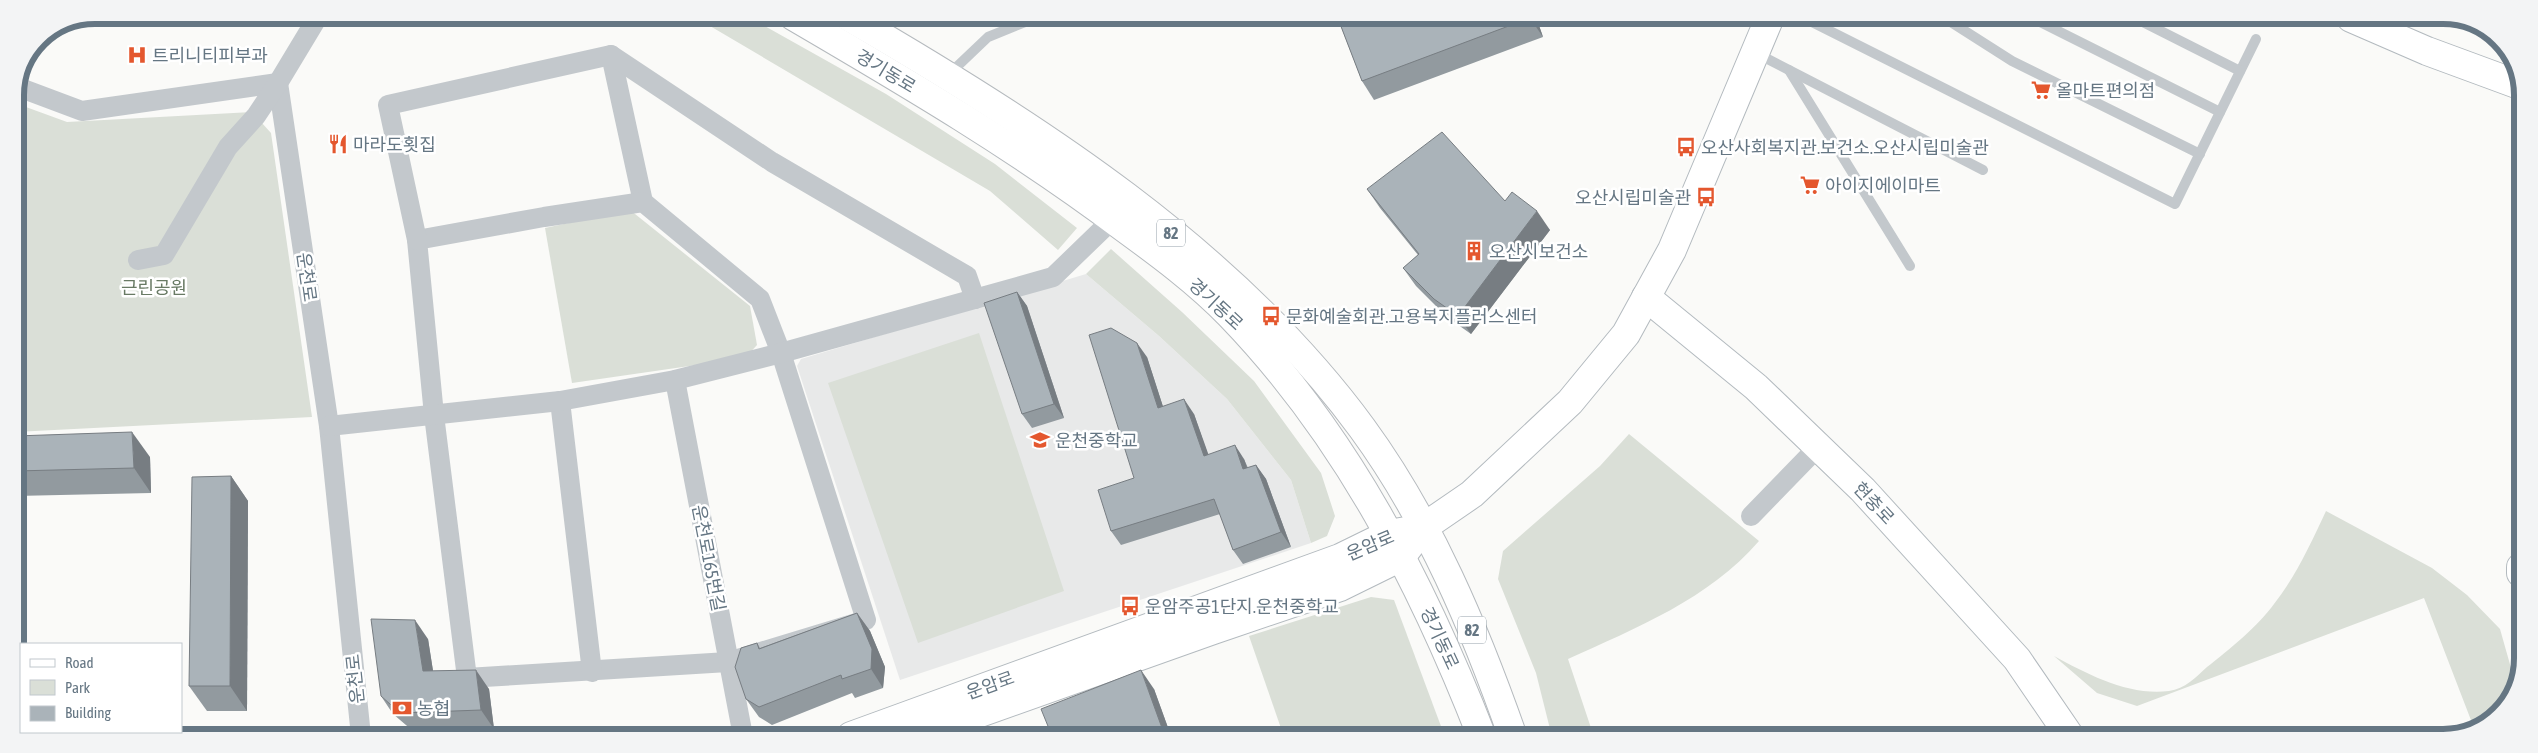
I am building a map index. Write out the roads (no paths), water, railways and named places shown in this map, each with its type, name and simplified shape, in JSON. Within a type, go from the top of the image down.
[{"type":"street","points":[[138,260],[164,255],[228,147],[256,116],[314,24]]},
{"type":"street","name":"경기동로","points":[[810,24],[940,86],[1082,163],[1181,241],[1228,282],[1281,333],[1329,385],[1378,451],[1424,527],[1465,612],[1510,729]]},
{"type":"street","name":"경기동로","points":[[858,24],[940,86],[1002,141],[1113,219],[1178,268],[1229,313],[1277,366],[1324,427],[1360,482],[1395,546],[1459,679],[1479,729]]},
{"type":"street","points":[[1424,527],[1472,494],[1570,402],[1626,334],[1672,250],[1767,24]]},
{"type":"street","points":[[2365,24],[2427,51],[2513,83]]},
{"type":"street","points":[[611,54],[643,202],[760,299],[782,353],[866,620],[728,662],[592,672],[466,678],[434,415],[416,240],[388,106],[611,54],[772,162],[967,276],[975,299]]},
{"type":"street","points":[[24,89],[82,111],[278,83]]},
{"type":"street","name":"운천로","points":[[278,83],[328,426],[360,729]]},
{"type":"street","points":[[416,240],[544,216],[643,202]]},
{"type":"street","points":[[328,426],[560,401],[675,380],[782,353],[1053,277],[1113,219]]},
{"type":"street","name":"현충로","points":[[1646,297],[1756,388],[1863,490],[2017,659],[2065,729]]},
{"type":"street","name":"운천로165번길","points":[[675,380],[742,729]]},
{"type":"street","points":[[560,401],[592,672]]},
{"type":"street","points":[[1751,516],[1818,447]]},
{"type":"street","name":"운암로","points":[[935,729],[1213,630],[1340,588],[1395,546],[1424,527]]},
{"type":"street","name":"운암로","points":[[870,729],[1340,558],[1395,546]]},
{"type":"lane","points":[[940,86],[988,37],[1020,24]]},
{"type":"lane","points":[[1816,24],[2175,204],[2256,39]]},
{"type":"lane","points":[[1954,24],[2012,61],[2200,154]]},
{"type":"lane","points":[[2044,24],[2220,112]]},
{"type":"lane","points":[[2147,24],[2240,71]]},
{"type":"lane","points":[[1755,52],[1983,170]]},
{"type":"lane","points":[[1788,70],[1910,266]]},
{"type":"place","name":"트리니티피부과","points":[[137,55]]},
{"type":"place","name":"올마트편의점","points":[[2041,90]]},
{"type":"place","name":"마라도횟집","points":[[338,144]]},
{"type":"place","name":"오산사회복지관.보건소.오산시립미술관","points":[[1686,147]]},
{"type":"place","name":"아이지에이마트","points":[[1810,185]]},
{"type":"place","name":"오산시립미술관","points":[[1706,197]]},
{"type":"place","name":"오산시보건소","points":[[1474,251]]},
{"type":"place","name":"문화예술회관.고용복지플러스센터","points":[[1271,316]]},
{"type":"place","name":"운천중학교","points":[[1040,440]]},
{"type":"place","name":"운암주공1단지.운천중학교","points":[[1130,606]]},
{"type":"place","name":"농협","points":[[402,708]]},
{"type":"park label","name":"근린공원","points":[[154,287]]}]
